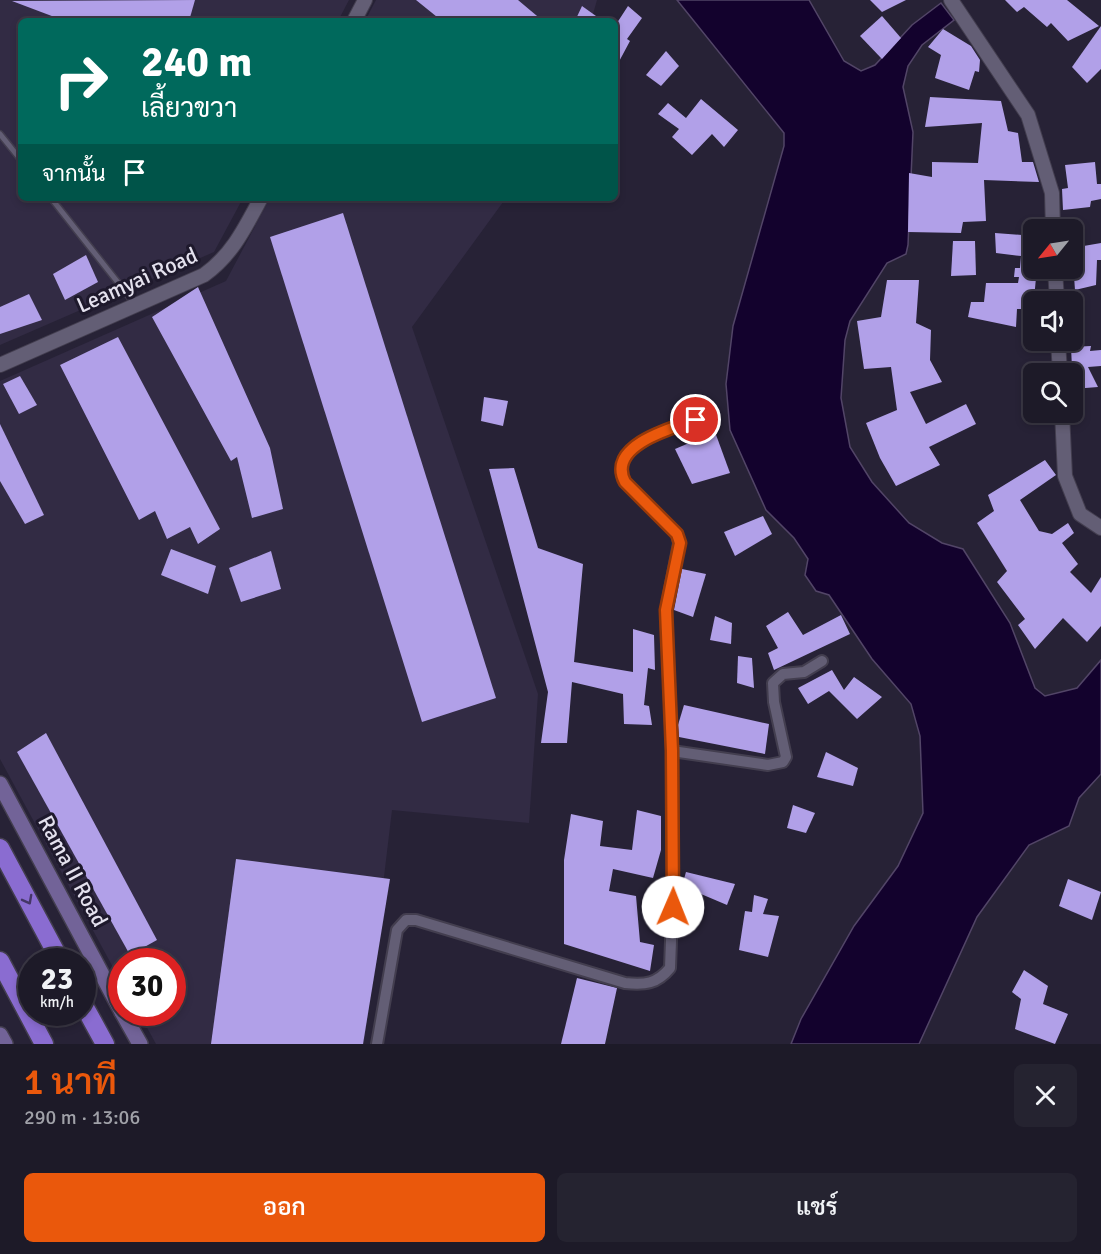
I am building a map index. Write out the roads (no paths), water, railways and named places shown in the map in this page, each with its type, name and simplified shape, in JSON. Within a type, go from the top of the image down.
[{"type":"highway","points":[[0,848],[54,948]]},
{"type":"highway","points":[[0,961],[44,1044]]},
{"type":"highway","points":[[95,1026],[105,1044]]},
{"type":"main road","name":"Rama II Road","points":[[0,784],[108,986]]},
{"type":"main road","name":"Rama II Road","points":[[130,1026],[140,1044]]},
{"type":"main road","points":[[0,1035],[5,1044]]},
{"type":"street","points":[[356,18],[365,0]]},
{"type":"street","points":[[951,0],[1028,115],[1052,193],[1053,219]]},
{"type":"street","name":"Leamyai Road","points":[[0,365],[204,275],[221,263],[238,242],[259,201]]},
{"type":"street","points":[[377,1044],[397,930],[406,920],[416,920],[625,983],[646,985],[662,977],[670,968],[673,886],[672,751],[666,610],[680,543],[677,534],[625,482],[620,473],[621,463],[627,454],[642,443],[666,429],[696,420]]},
{"type":"street","points":[[1063,423],[1065,476],[1080,514],[1101,528]]},
{"type":"street","points":[[672,751],[768,765],[783,762],[786,757],[774,702],[773,683],[783,674],[804,672],[822,661]]},
{"type":"lane","points":[[0,134],[18,156]]},
{"type":"lane","points":[[53,201],[135,304]]}]
